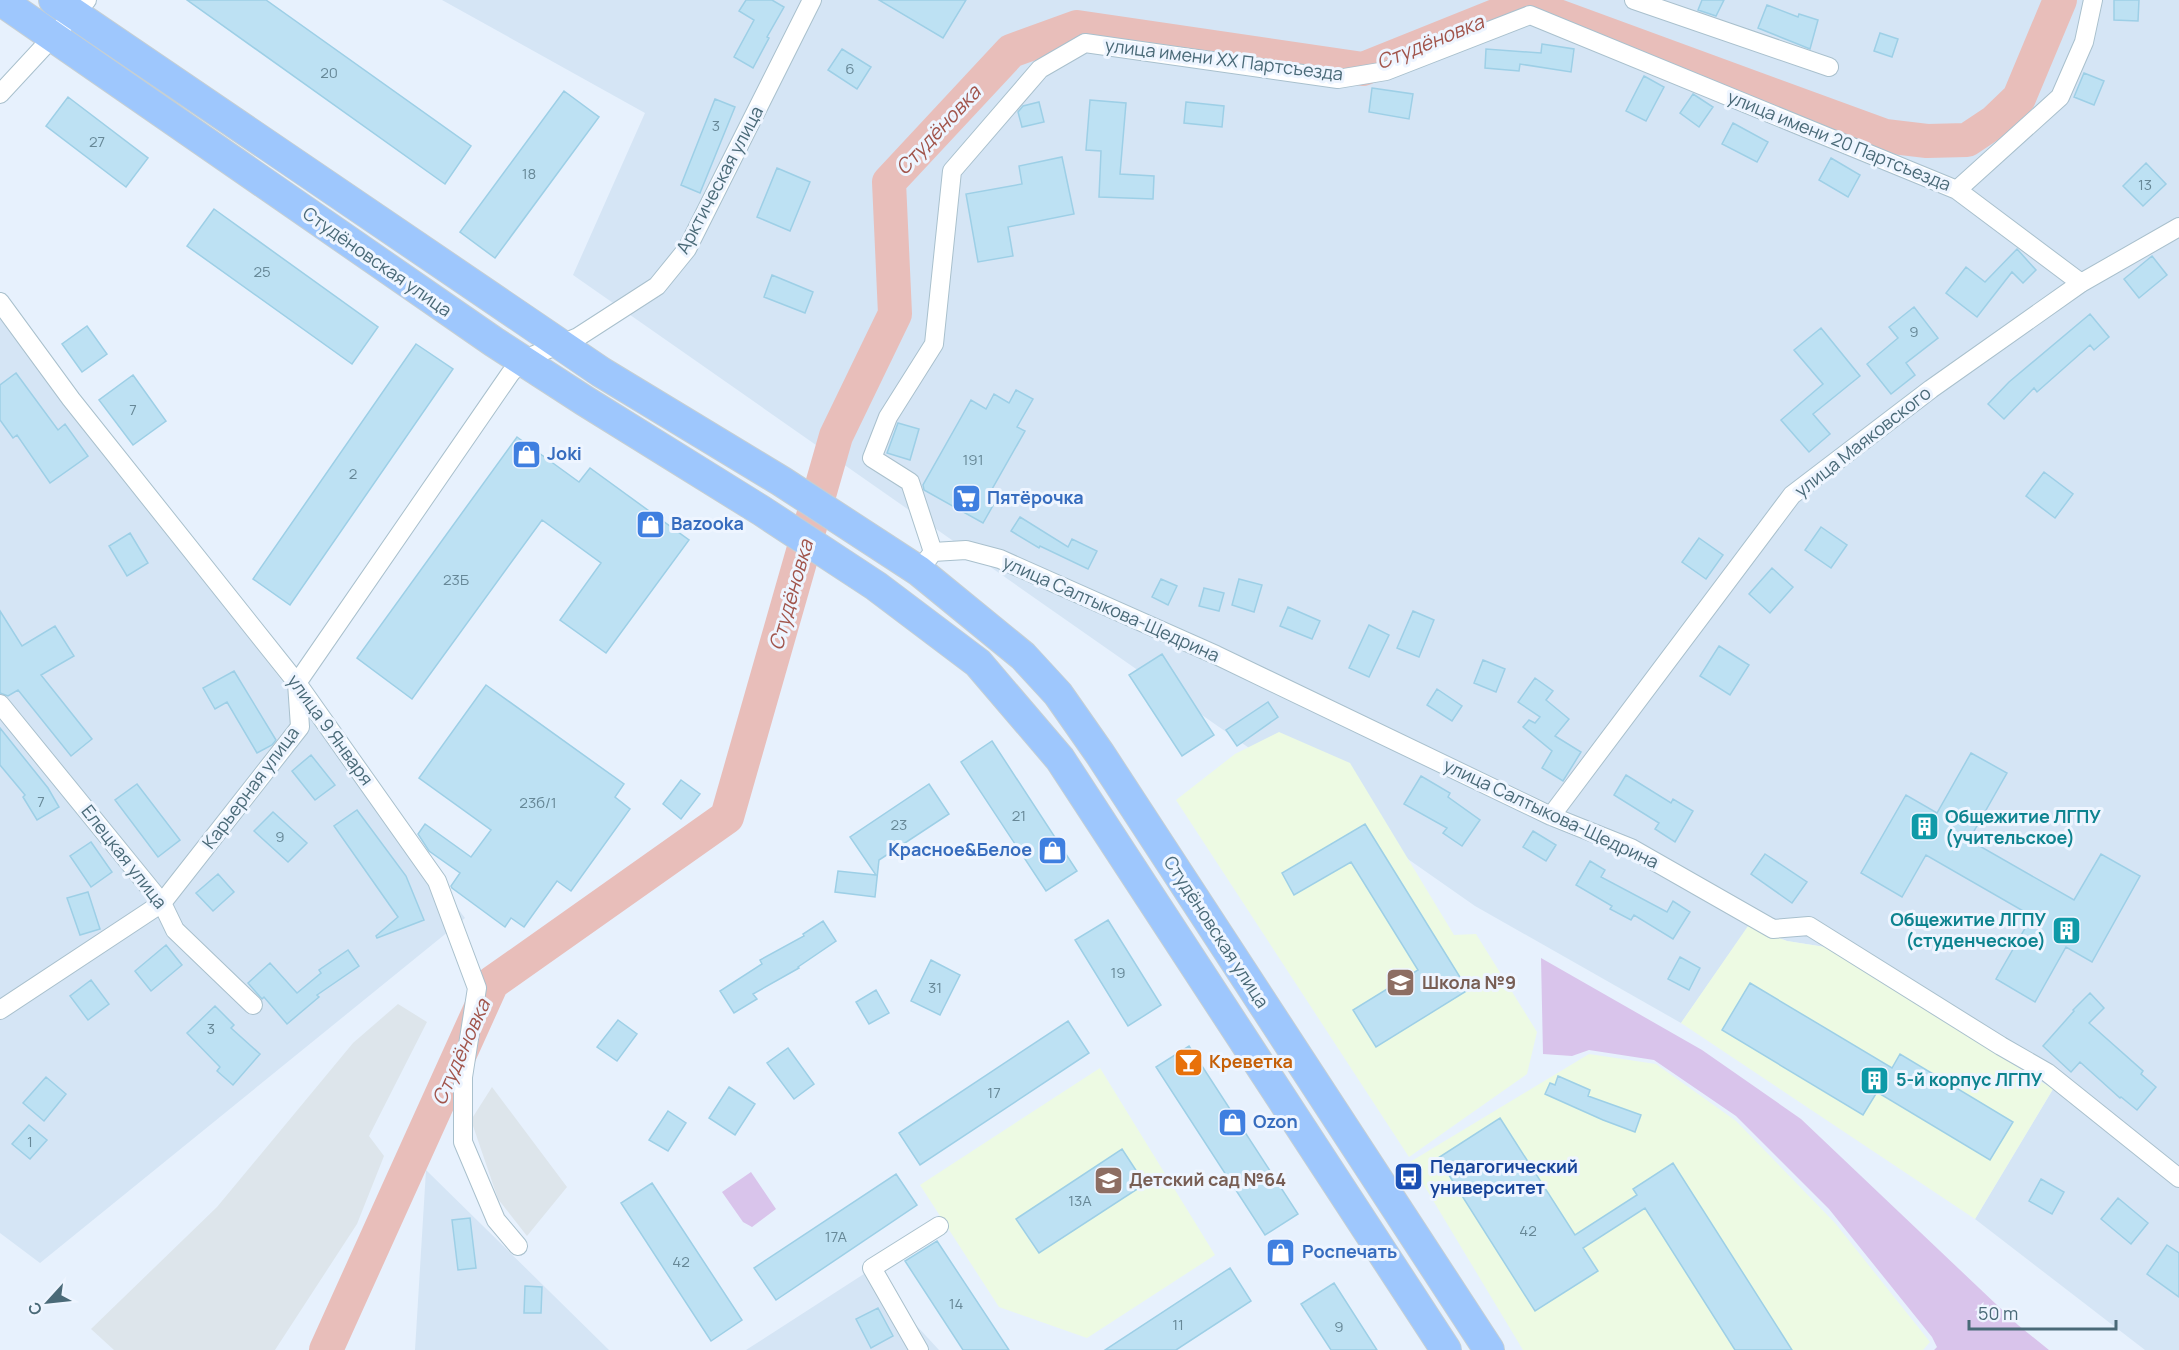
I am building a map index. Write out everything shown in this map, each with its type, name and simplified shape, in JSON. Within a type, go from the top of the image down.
[{"type":"main road","name":"Студёновская улица","points":[[0,0],[494,342],[585,402],[762,511],[876,586],[978,663],[1060,759],[1446,1350]]},
{"type":"main road","name":"Студёновская улица","points":[[72,5],[601,372],[916,560],[1023,656],[1058,694],[1107,764],[1489,1350]]},
{"type":"main road","points":[[494,342],[515,344],[519,336],[514,313]]},
{"type":"main road","points":[[585,402],[574,382],[579,373],[601,372]]},
{"type":"street","name":"Арктическая улица","points":[[559,343],[578,337],[657,286],[687,249],[812,0]]},
{"type":"street","points":[[1634,0],[1829,66]]},
{"type":"street","name":"улица имени 20 Партсъезда","points":[[1530,15],[1957,190],[2060,97],[2084,42],[2093,0]]},
{"type":"street","points":[[0,94],[54,37],[72,5]]},
{"type":"street","name":"улица имени ХХ Партсъезда","points":[[916,560],[910,482],[872,458],[888,417],[934,344],[952,171],[1040,69],[1085,43],[1338,79],[1386,71],[1530,15]]},
{"type":"street","points":[[1957,190],[2081,283]]},
{"type":"street","name":"улица Маяковского","points":[[1551,816],[1792,495],[1931,389],[2081,283],[2179,227]]},
{"type":"street","name":"улица 9 Января","points":[[0,302],[71,399],[297,683],[437,881],[477,988],[463,1077],[463,1142],[496,1220],[518,1246]]},
{"type":"street","points":[[297,683],[510,374],[522,360],[559,343]]},
{"type":"street","name":"улица Салтыкова-Щедрина","points":[[916,560],[966,550],[1000,559],[1216,655],[1551,816],[1632,848],[1773,929],[1809,926],[2048,1073],[2179,1178]]},
{"type":"street","name":"Карьерная улица","points":[[0,1010],[162,903],[300,726],[297,683]]},
{"type":"street","name":"Елецкая улица","points":[[0,704],[162,903],[175,930],[253,1005]]},
{"type":"street","points":[[919,1350],[872,1268],[939,1226]]},
{"type":"shaded area","points":[[442,0],[2179,0],[2179,1350],[2145,1350],[1975,1219],[2053,1089],[1825,947],[1787,941],[1748,927],[1681,1023],[1475,906],[573,275],[645,113]]},
{"type":"shaded area","points":[[0,315],[465,918],[40,1263],[0,1233]]},
{"type":"shaded area","name":"Школа №9","points":[[1279,732],[1350,763],[1454,935],[1476,934],[1537,1032],[1527,1074],[1409,1157],[1176,800],[1235,754]]},
{"type":"shaded area","points":[[1748,926],[1787,941],[1825,947],[2053,1089],[1975,1219],[1681,1023]]},
{"type":"shaded area","points":[[1541,958],[1702,1050],[1801,1119],[2018,1325],[2049,1350],[1934,1350],[1937,1347],[1932,1337],[1829,1209],[1736,1116],[1654,1060],[1589,1050],[1572,1056],[1543,1054]]},
{"type":"shaded area","points":[[398,1004],[427,1022],[369,1136],[384,1156],[357,1224],[275,1350],[114,1350],[91,1329],[217,1207],[353,1043]]},
{"type":"shaded area","points":[[1589,1054],[1656,1064],[1736,1121],[1835,1223],[1930,1342],[1923,1350],[1523,1350],[1410,1162]]},
{"type":"shaded area","points":[[1100,1068],[1215,1255],[1087,1338],[999,1307],[920,1185]]},
{"type":"shaded area","points":[[492,1087],[567,1187],[527,1236],[498,1199],[471,1120]]},
{"type":"shaded area","points":[[426,1170],[609,1350],[415,1350]]},
{"type":"shaded area","points":[[751,1172],[776,1209],[752,1227],[743,1222],[722,1192]]},
{"type":"shaded area","points":[[867,1272],[939,1350],[746,1350]]},
{"type":"building","points":[[187,0],[266,0],[471,146],[445,184]]},
{"type":"building","points":[[746,0],[772,0],[784,7],[753,68],[734,57],[754,20],[739,11]]},
{"type":"building","points":[[879,0],[966,0],[943,38]]},
{"type":"building","points":[[1702,0],[1724,0],[1716,16],[1698,10]]},
{"type":"building","points":[[2114,0],[2139,0],[2138,21],[2114,20]]},
{"type":"building","points":[[1767,5],[1798,17],[1799,14],[1818,20],[1810,49],[1758,28]]},
{"type":"building","points":[[1880,33],[1898,39],[1892,57],[1874,51]]},
{"type":"building","points":[[1542,44],[1574,49],[1571,72],[1520,64],[1519,71],[1485,68],[1486,49],[1541,53]]},
{"type":"building","points":[[842,49],[871,67],[857,89],[828,70]]},
{"type":"building","points":[[2084,73],[2104,81],[2094,105],[2074,97]]},
{"type":"building","points":[[1644,76],[1664,87],[1646,121],[1626,111]]},
{"type":"building","points":[[1372,88],[1413,94],[1409,119],[1369,112]]},
{"type":"building","points":[[564,91],[599,117],[495,258],[460,232]]},
{"type":"building","points":[[1693,94],[1713,107],[1699,127],[1680,113]]},
{"type":"building","points":[[68,97],[148,158],[126,187],[46,126]]},
{"type":"building","points":[[715,99],[735,107],[700,193],[681,185]]},
{"type":"building","points":[[1090,100],[1126,103],[1120,174],[1154,176],[1153,199],[1099,197],[1101,151],[1086,150]]},
{"type":"building","points":[[1039,102],[1044,122],[1022,127],[1018,112],[1023,106]]},
{"type":"building","points":[[1186,102],[1224,106],[1222,127],[1184,123]]},
{"type":"building","points":[[1733,123],[1768,142],[1757,162],[1722,144]]},
{"type":"building","points":[[1062,157],[1074,214],[1008,227],[1013,256],[978,262],[966,194],[1022,184],[1019,166]]},
{"type":"building","points":[[1831,158],[1860,175],[1848,197],[1819,180]]},
{"type":"building","points":[[2146,163],[2166,184],[2143,206],[2123,186]]},
{"type":"building","points":[[777,168],[810,182],[790,231],[757,217]]},
{"type":"building","points":[[214,209],[378,327],[352,364],[187,246]]},
{"type":"building","points":[[2017,249],[2036,270],[2023,283],[2012,272],[1977,317],[1946,293],[1966,267],[1985,282]]},
{"type":"building","points":[[2152,256],[2167,275],[2139,298],[2124,279]]},
{"type":"building","points":[[772,275],[813,292],[805,313],[764,297]]},
{"type":"building","points":[[1914,307],[1938,338],[1906,363],[1915,375],[1891,394],[1867,364],[1898,338],[1889,327]]},
{"type":"building","points":[[2090,314],[2109,337],[2094,350],[2090,345],[2037,392],[2034,388],[2004,419],[1988,404],[2009,382]]},
{"type":"building","points":[[87,326],[107,354],[82,372],[62,344]]},
{"type":"building","points":[[1821,328],[1860,376],[1813,414],[1830,434],[1809,452],[1781,420],[1823,384],[1794,350]]},
{"type":"building","points":[[416,344],[453,369],[290,605],[253,579]]},
{"type":"building","points":[[16,373],[58,430],[65,424],[88,456],[50,483],[17,435],[13,438],[0,420],[0,385]]},
{"type":"building","points":[[133,375],[166,421],[133,445],[99,400]]},
{"type":"building","points":[[1016,390],[1033,399],[1017,427],[1025,431],[991,491],[999,495],[983,523],[924,490],[923,485],[971,400],[986,409],[994,394],[1009,403]]},
{"type":"building","points":[[898,423],[919,429],[910,460],[887,453]]},
{"type":"building","points":[[517,437],[579,482],[590,468],[689,540],[606,653],[560,620],[601,563],[542,520],[412,699],[357,658]]},
{"type":"building","points":[[2044,472],[2073,494],[2055,518],[2026,496]]},
{"type":"building","points":[[1020,517],[1068,547],[1072,539],[1097,551],[1088,569],[1040,546],[1039,548],[1011,531]]},
{"type":"building","points":[[1821,527],[1847,545],[1831,568],[1805,550]]},
{"type":"building","points":[[130,533],[148,563],[127,576],[109,546]]},
{"type":"building","points":[[1699,538],[1723,555],[1706,579],[1682,562]]},
{"type":"building","points":[[1772,568],[1793,587],[1770,613],[1749,594]]},
{"type":"building","points":[[1161,579],[1177,586],[1168,605],[1152,597]]},
{"type":"building","points":[[1239,579],[1262,585],[1254,612],[1232,605]]},
{"type":"building","points":[[1204,588],[1224,593],[1219,611],[1199,606]]},
{"type":"building","points":[[1288,607],[1320,621],[1312,639],[1280,626]]},
{"type":"building","points":[[0,611],[22,646],[55,626],[74,656],[41,675],[92,739],[71,756],[18,690],[8,696],[0,693]]},
{"type":"building","points":[[1413,611],[1434,620],[1419,657],[1397,648]]},
{"type":"building","points":[[1369,625],[1389,635],[1369,677],[1349,668]]},
{"type":"building","points":[[1719,646],[1749,665],[1730,695],[1700,676]]},
{"type":"building","points":[[1162,654],[1214,735],[1182,756],[1129,675]]},
{"type":"building","points":[[1483,660],[1505,669],[1496,692],[1474,683]]},
{"type":"building","points":[[234,671],[276,740],[272,745],[257,753],[227,702],[215,709],[203,688]]},
{"type":"building","points":[[1535,678],[1553,691],[1546,700],[1569,719],[1555,736],[1581,752],[1563,781],[1542,768],[1552,751],[1523,727],[1529,720],[1535,723],[1540,717],[1518,702]]},
{"type":"building","points":[[486,685],[624,784],[615,797],[630,809],[571,891],[557,881],[524,927],[511,918],[505,927],[452,888],[451,886],[460,873],[429,851],[418,834],[425,824],[471,857],[491,830],[419,778]]},
{"type":"building","points":[[1437,689],[1462,706],[1452,721],[1427,705]]},
{"type":"building","points":[[1268,702],[1278,717],[1237,746],[1226,730]]},
{"type":"building","points":[[0,728],[48,788],[59,807],[37,820],[23,797],[25,795],[0,765]]},
{"type":"building","points":[[992,741],[1077,871],[1046,891],[961,762]]},
{"type":"building","points":[[1971,753],[2007,773],[1969,840],[2074,900],[2101,854],[2140,876],[2092,962],[2066,947],[2035,1002],[1996,979],[2032,916],[1926,855],[1902,897],[1861,873],[1906,795],[1937,813]]},
{"type":"building","points":[[311,755],[335,785],[315,800],[292,771]]},
{"type":"building","points":[[1626,775],[1671,803],[1673,799],[1693,811],[1675,842],[1655,829],[1659,823],[1614,795]]},
{"type":"building","points":[[1421,776],[1450,793],[1448,797],[1480,820],[1462,846],[1443,833],[1447,828],[1404,804]]},
{"type":"building","points":[[681,780],[700,794],[681,819],[663,804]]},
{"type":"building","points":[[137,784],[180,840],[158,857],[115,800]]},
{"type":"building","points":[[929,784],[949,814],[879,860],[875,897],[835,892],[838,871],[876,875],[850,837]]},
{"type":"building","points":[[357,810],[406,876],[424,920],[377,938],[376,936],[398,917],[334,826]]},
{"type":"building","points":[[273,812],[307,843],[288,862],[254,831]]},
{"type":"building","points":[[1365,824],[1468,990],[1376,1047],[1353,1010],[1418,970],[1351,862],[1294,895],[1282,873]]},
{"type":"building","points":[[1533,831],[1556,845],[1546,861],[1523,847]]},
{"type":"building","points":[[91,842],[112,872],[91,887],[70,856]]},
{"type":"building","points":[[1765,854],[1807,882],[1792,903],[1751,874]]},
{"type":"building","points":[[1590,861],[1605,870],[1601,877],[1667,912],[1673,901],[1690,912],[1673,939],[1634,915],[1631,920],[1610,909],[1612,906],[1576,885]]},
{"type":"building","points":[[218,874],[234,892],[213,911],[196,893]]},
{"type":"building","points":[[88,892],[100,929],[80,935],[67,898]]},
{"type":"building","points":[[1108,920],[1161,1005],[1128,1026],[1075,940]]},
{"type":"building","points":[[823,921],[836,941],[799,968],[753,994],[757,999],[734,1013],[720,991],[762,964],[760,960],[804,936],[803,934]]},
{"type":"building","points":[[166,945],[182,965],[151,991],[135,971]]},
{"type":"building","points":[[348,950],[359,966],[317,995],[319,997],[287,1024],[264,997],[262,999],[248,983],[270,963],[297,993],[321,973],[319,970]]},
{"type":"building","points":[[1680,957],[1700,968],[1689,990],[1668,979]]},
{"type":"building","points":[[931,960],[960,975],[940,1015],[911,1001]]},
{"type":"building","points":[[91,980],[109,1004],[88,1020],[70,996]]},
{"type":"building","name":"5-й корпус ЛГПУ","points":[[1750,983],[1892,1068],[1900,1054],[2013,1122],[1990,1160],[1877,1092],[1863,1115],[1722,1030]]},
{"type":"building","points":[[876,990],[889,1013],[869,1024],[856,1002]]},
{"type":"building","points":[[2090,993],[2104,1008],[2089,1023],[2143,1071],[2141,1074],[2156,1087],[2137,1110],[2080,1062],[2071,1072],[2043,1046]]},
{"type":"building","points":[[215,1006],[234,1025],[231,1028],[260,1054],[233,1085],[217,1071],[220,1067],[187,1033]]},
{"type":"building","points":[[618,1020],[637,1034],[617,1061],[597,1047]]},
{"type":"building","points":[[1068,1021],[1089,1053],[920,1165],[899,1133]]},
{"type":"building","points":[[1189,1046],[1298,1214],[1265,1235],[1156,1067]]},
{"type":"building","points":[[788,1048],[814,1084],[794,1099],[767,1063]]},
{"type":"building","points":[[1558,1076],[1590,1090],[1588,1096],[1641,1115],[1635,1132],[1545,1094],[1550,1083],[1555,1085]]},
{"type":"building","points":[[46,1077],[66,1094],[44,1121],[23,1103]]},
{"type":"building","points":[[729,1087],[755,1104],[735,1135],[709,1118]]},
{"type":"building","points":[[668,1111],[686,1123],[668,1151],[649,1140]]},
{"type":"building","points":[[1500,1118],[1575,1235],[1637,1195],[1633,1189],[1673,1163],[1792,1350],[1735,1350],[1645,1208],[1583,1248],[1598,1271],[1535,1311],[1438,1158]]},
{"type":"building","points":[[29,1125],[47,1140],[30,1159],[12,1144]]},
{"type":"building","points":[[1122,1149],[1145,1184],[1039,1253],[1016,1219]]},
{"type":"building","points":[[896,1174],[917,1205],[776,1300],[754,1268]]},
{"type":"building","points":[[2041,1179],[2064,1192],[2052,1214],[2029,1201]]},
{"type":"building","points":[[652,1183],[742,1320],[711,1341],[621,1203]]},
{"type":"building","points":[[2118,1198],[2148,1223],[2131,1244],[2101,1219]]},
{"type":"building","points":[[470,1218],[476,1268],[458,1270],[452,1220]]},
{"type":"building","points":[[937,1241],[1009,1350],[963,1350],[905,1261]]},
{"type":"building","points":[[2167,1245],[2179,1253],[2179,1297],[2147,1274]]},
{"type":"building","points":[[1230,1268],[1251,1301],[1176,1350],[1105,1350]]},
{"type":"building","points":[[1334,1283],[1377,1350],[1331,1350],[1301,1304]]},
{"type":"building","points":[[525,1286],[542,1287],[541,1313],[524,1313]]},
{"type":"building","points":[[878,1308],[893,1336],[871,1348],[856,1319]]},
{"type":"waterway","name":"Студёновка","points":[[326,1350],[492,983],[727,817],[836,436],[895,314],[889,182],[1011,51],[1077,27],[1363,69],[1525,4],[1885,136],[1927,141],[1967,140],[1994,122],[2019,98],[2060,0]]},
{"type":"place","name":"Joki","points":[[526,454]]},
{"type":"place","name":"Пятёрочка","points":[[966,498]]},
{"type":"place","name":"Bazooka","points":[[650,524]]},
{"type":"place","name":"Общежитие ЛГПУ (учительское)","points":[[1924,827]]},
{"type":"place","name":"Красное&Белое","points":[[1053,850]]},
{"type":"place","name":"Общежитие ЛГПУ (студенческое)","points":[[2067,930]]},
{"type":"place","name":"Школа №9","points":[[1401,983]]},
{"type":"place","name":"Креветка","points":[[1188,1062]]},
{"type":"place","name":"5-й корпус ЛГПУ","points":[[1875,1080]]},
{"type":"place","name":"Ozon","points":[[1232,1122]]},
{"type":"place","name":"Педагогический университет","points":[[1409,1177]]},
{"type":"place","name":"Детский сад №64","points":[[1108,1180]]},
{"type":"place","name":"Роспечать","points":[[1281,1252]]}]
